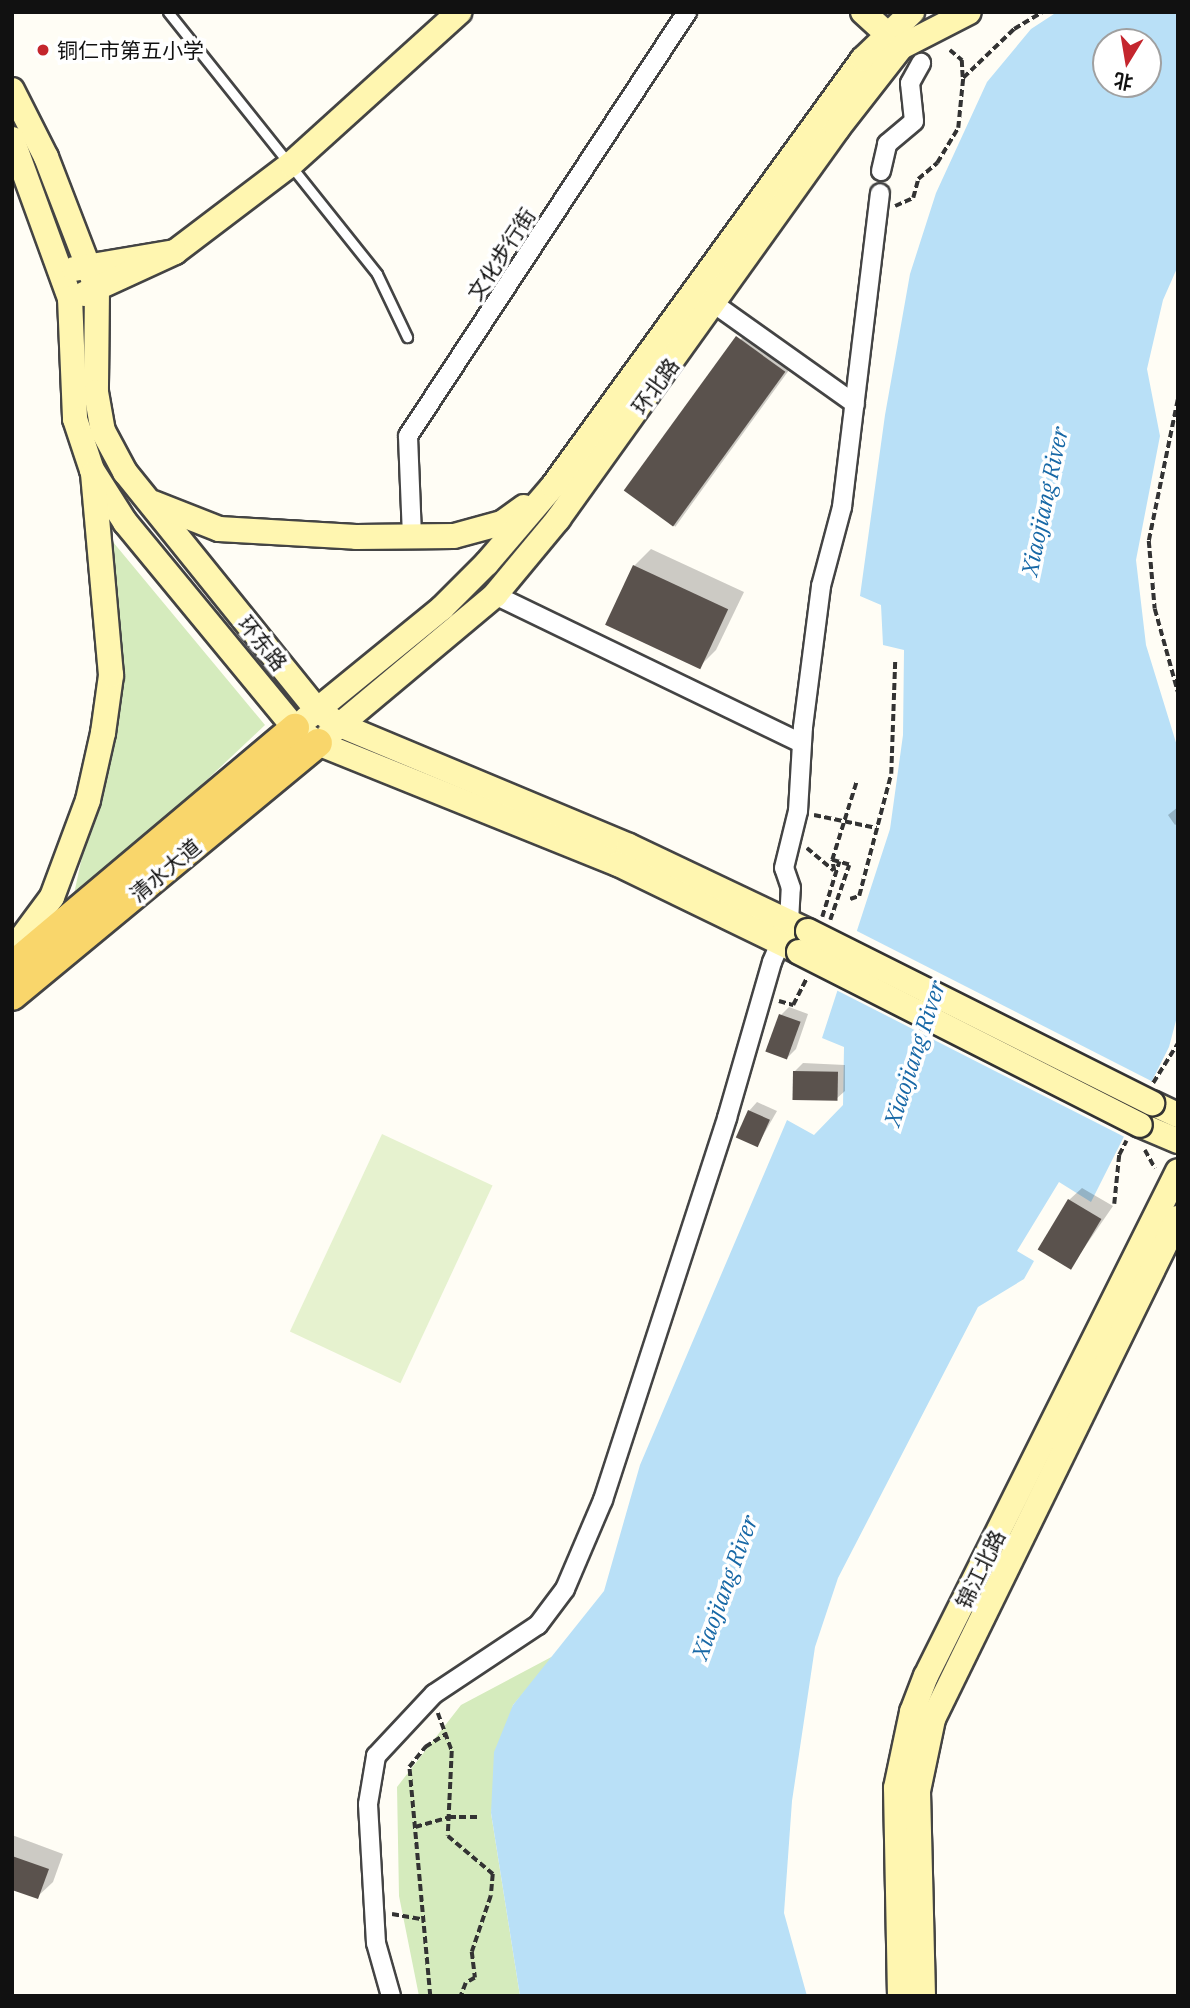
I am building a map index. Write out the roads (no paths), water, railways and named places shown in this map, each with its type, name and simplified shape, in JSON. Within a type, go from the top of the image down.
[{"type":"main road","points":[[70,298],[97,289],[174,252],[291,164],[459,12]]},
{"type":"main road","points":[[863,12],[894,41]]},
{"type":"main road","name":"环北路","points":[[306,735],[340,725],[495,595],[558,519],[713,303],[912,12]]},
{"type":"main road","name":"环北路","points":[[306,735],[317,710],[442,608],[553,486],[863,59],[894,41],[969,12]]},
{"type":"main road","name":"环东路","points":[[12,90],[47,157],[97,289],[96,393],[103,431],[125,472],[317,710],[340,725],[629,846],[804,938]]},
{"type":"main road","name":"环东路","points":[[12,139],[70,298],[75,419],[92,470],[125,522],[306,735]]},
{"type":"main road","points":[[61,273],[88,265],[174,252]]},
{"type":"main road","points":[[12,951],[52,897],[88,800],[103,733],[111,675],[92,470]]},
{"type":"main road","points":[[148,500],[219,529],[412,537],[454,536],[502,523],[553,486]]},
{"type":"main road","points":[[306,735],[804,938],[1178,1141]]},
{"type":"main road","name":"清水大道","points":[[12,966],[306,735]]},
{"type":"main road","name":"清水大道","points":[[12,996],[306,735]]},
{"type":"main road","points":[[1144,1123],[1178,1115]]},
{"type":"main road","name":"锦江北路","points":[[900,1996],[896,1788],[912,1712],[926,1676],[1168,1172]]},
{"type":"main road","name":"锦江北路","points":[[922,1996],[918,1791],[933,1719],[1178,1218]]},
{"type":"street","name":"文化步行街","points":[[412,537],[408,436],[687,12]]},
{"type":"street","points":[[881,171],[887,144],[914,121],[910,83],[921,63]]},
{"type":"street","points":[[391,1996],[375,1929],[368,1804],[376,1756],[434,1694],[538,1625],[565,1589],[603,1500],[804,938],[784,868],[798,811],[801,743],[821,586],[842,507],[880,192]]},
{"type":"street","points":[[713,303],[855,404]]},
{"type":"street","points":[[495,595],[801,743]]},
{"type":"lane","points":[[168,12],[377,274],[407,337]]},
{"type":"water","name":"Xiaojiang River","points":[[1057,12],[1178,12],[1178,266],[1163,300],[1147,369],[1160,436],[1136,560],[1146,645],[1178,749],[1178,1013],[1169,1047],[1091,1202],[1059,1182],[1017,1251],[1034,1261],[1024,1279],[978,1307],[838,1578],[815,1647],[792,1801],[784,1913],[807,1996],[520,1996],[491,1813],[494,1752],[513,1705],[604,1591],[640,1465],[787,1120],[814,1135],[843,1105],[844,1047],[822,1038],[890,829],[903,735],[904,650],[883,645],[881,605],[860,596],[885,415],[910,274],[936,193],[987,82],[1031,29]]},
{"type":"place","name":"铜仁市第五小学","points":[[43,50]]}]
